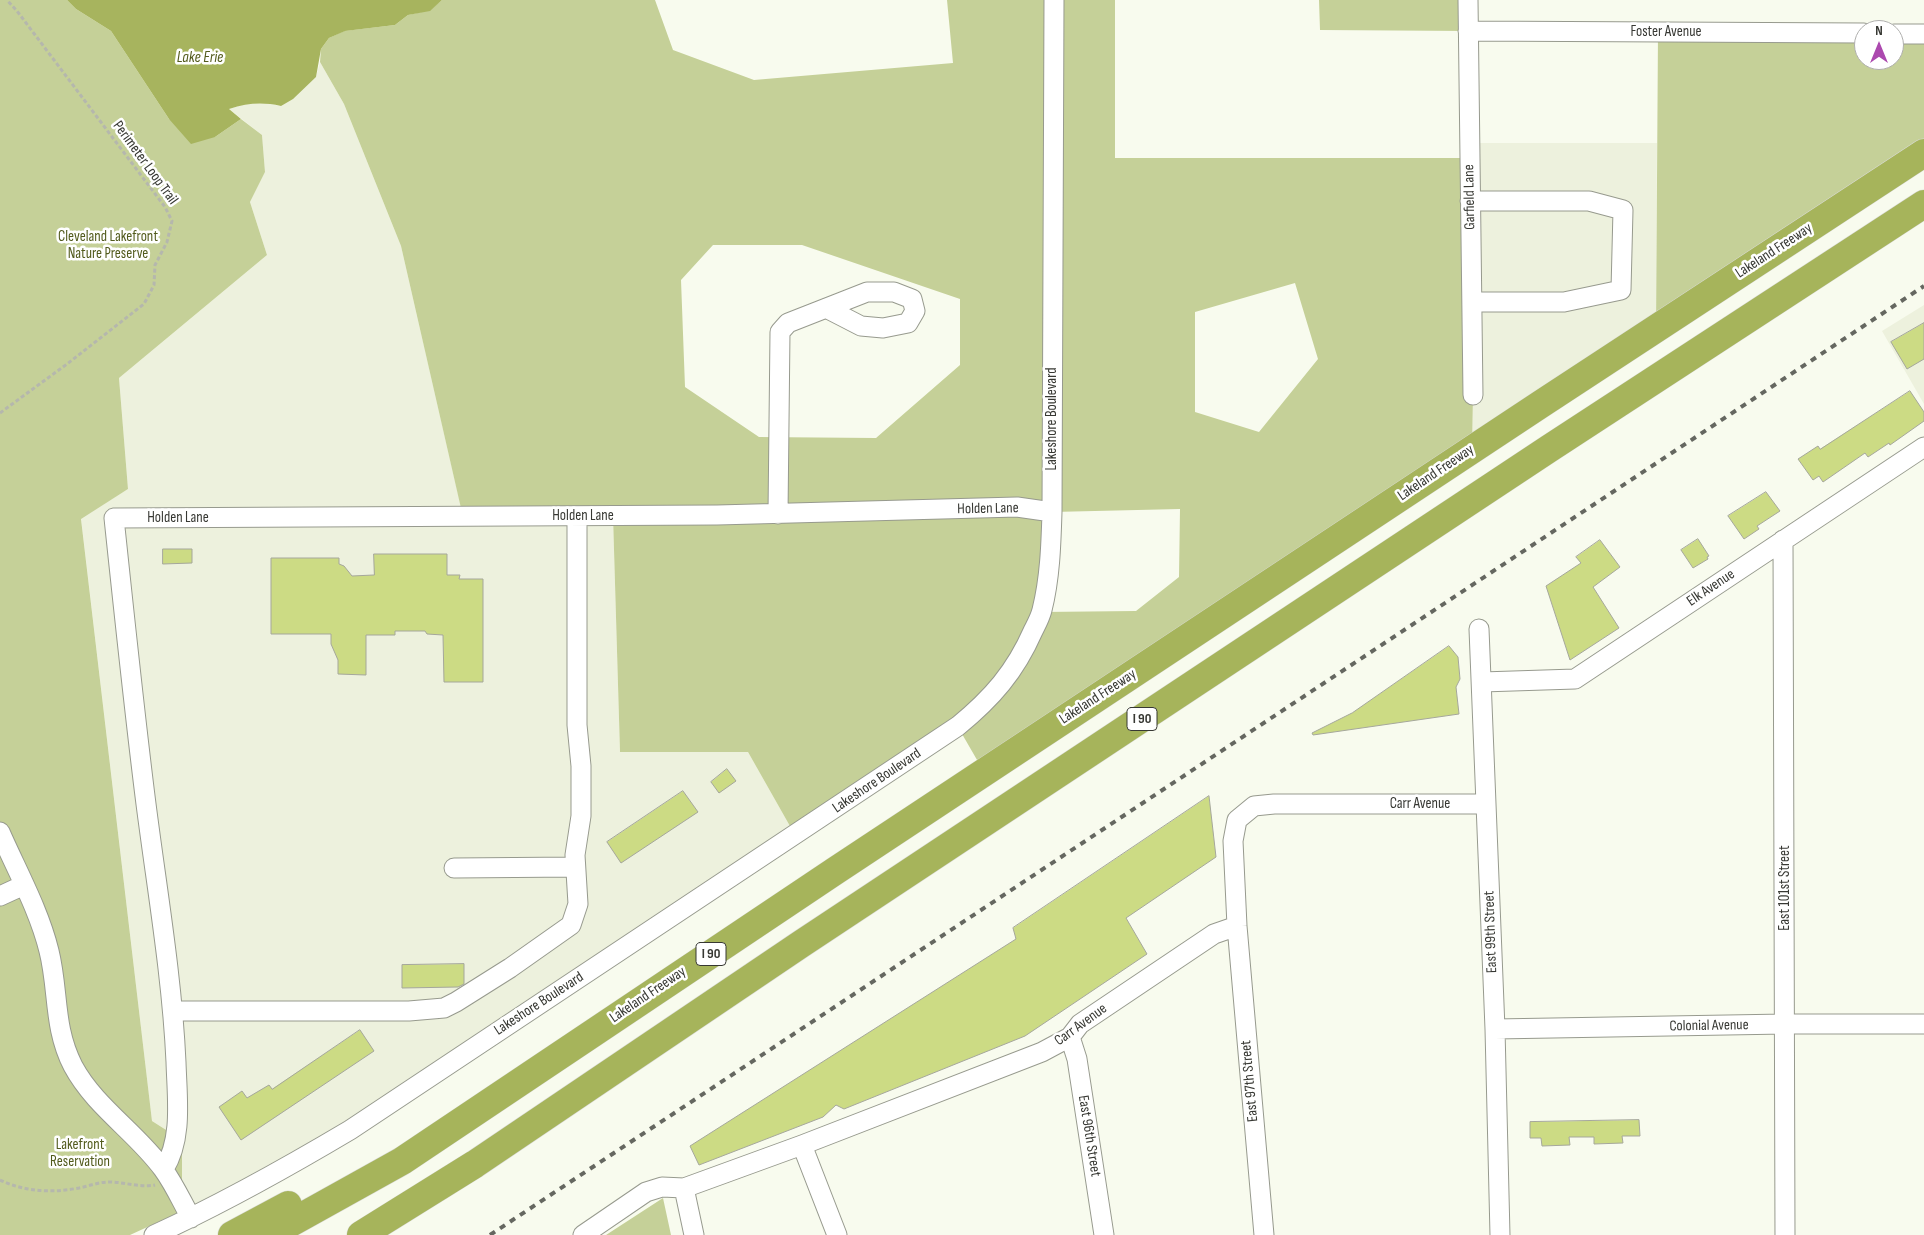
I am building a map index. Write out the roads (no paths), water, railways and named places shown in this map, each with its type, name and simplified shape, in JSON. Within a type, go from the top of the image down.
[{"type":"highway","name":"Lakeland Freeway","points":[[269,1235],[402,1161],[834,871],[1924,153]]},
{"type":"highway","name":"I 90","points":[[361,1235],[475,1164],[801,944],[1534,459],[1924,204]]},
{"type":"highway","points":[[232,1235],[337,1178],[433,1121],[548,1064]]},
{"type":"highway","points":[[391,1235],[475,1164]]},
{"type":"street","name":"Lakeshore Boulevard","points":[[154,1235],[276,1174],[350,1130],[958,726],[984,704],[1005,680],[1026,647],[1042,612],[1049,574],[1052,512],[1054,0]]},
{"type":"street","name":"Garfield Lane","points":[[1468,0],[1473,394]]},
{"type":"street","name":"Foster Avenue","points":[[1468,31],[1854,33]]},
{"type":"street","points":[[1904,34],[1924,34]]},
{"type":"street","points":[[1470,200],[1589,200],[1623,210],[1621,290],[1564,302],[1472,302]]},
{"type":"street","points":[[778,514],[780,332],[788,323],[826,308]]},
{"type":"street","name":"Elk Avenue","points":[[1482,682],[1575,679],[1924,447]]},
{"type":"street","name":"Holden Lane","points":[[174,1011],[146,802],[114,518],[778,514],[1017,507],[1052,512]]},
{"type":"street","points":[[167,1175],[174,1147],[178,1112],[174,1011],[409,1011],[444,1008],[510,968],[571,925],[578,904],[574,855],[581,816],[581,766],[576,725],[576,516]]},
{"type":"street","name":"East 101st Street","points":[[1783,540],[1785,1235]]},
{"type":"street","name":"East 99th Street","points":[[1479,629],[1495,1029],[1500,1235]]},
{"type":"street","name":"Carr Avenue","points":[[583,1235],[646,1192],[662,1186],[684,1188],[802,1145],[1042,1052],[1070,1037],[1080,1024],[1214,934],[1236,926],[1233,841],[1237,820],[1254,806],[1274,804],[1486,804]]},
{"type":"street","points":[[0,832],[47,943],[52,965],[58,1020],[66,1050],[73,1066],[81,1079],[108,1112],[140,1143],[167,1175],[191,1218]]},
{"type":"street","points":[[454,868],[575,867]]},
{"type":"street","points":[[0,896],[24,885]]},
{"type":"street","name":"East 97th Street","points":[[1236,926],[1264,1235]]},
{"type":"street","name":"Colonial Avenue","points":[[1495,1029],[1785,1024],[1924,1024]]},
{"type":"street","name":"East 96th Street","points":[[1070,1037],[1076,1059],[1104,1235]]},
{"type":"street","points":[[802,1145],[837,1235]]},
{"type":"street","points":[[684,1188],[694,1235]]},
{"type":"water","name":"Lake Erie","points":[[67,0],[442,0],[430,11],[408,15],[395,25],[345,31],[329,38],[321,49],[316,77],[293,99],[281,106],[255,104],[229,109],[241,119],[215,137],[191,144],[169,119],[111,31],[76,9]]},
{"type":"railway","points":[[490,1235],[1924,286]]},
{"type":"park label","name":"Cleveland Lakefront Nature Preserve","points":[[108,246]]},
{"type":"park label","name":"Lakefront Reservation","points":[[80,1154]]}]
